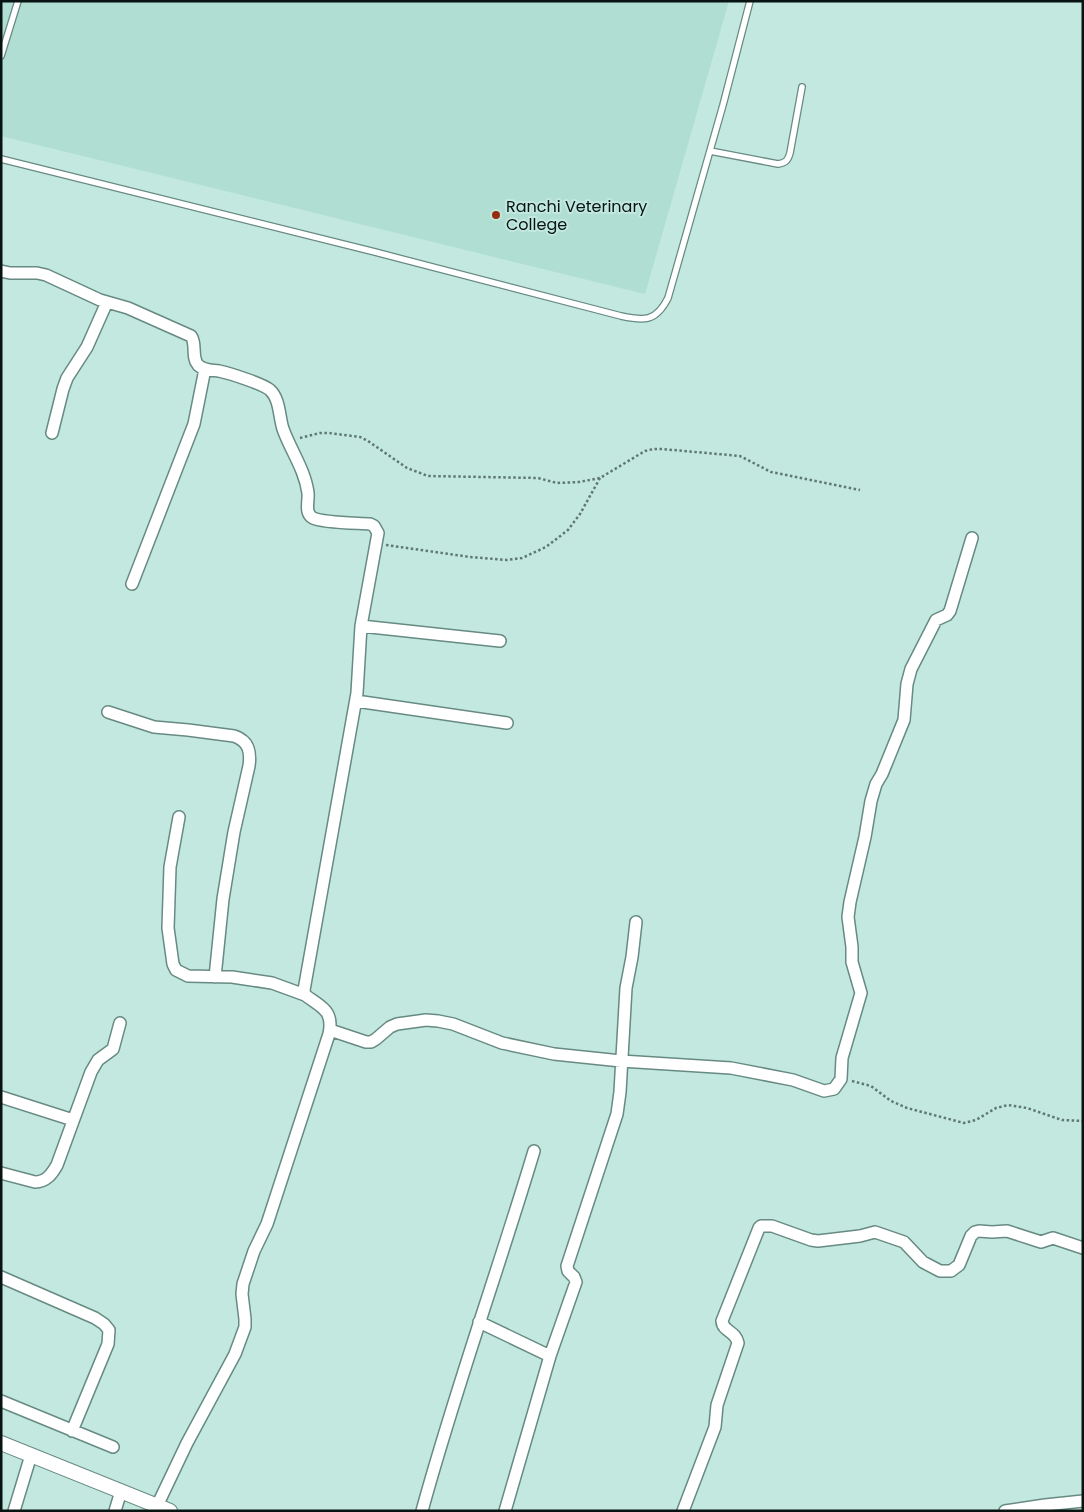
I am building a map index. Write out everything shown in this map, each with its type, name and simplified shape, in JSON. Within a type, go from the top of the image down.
[{"type":"street","points":[[1,272],[41,273],[107,302],[128,308],[191,336],[194,340],[196,362],[201,368],[221,372],[261,385],[270,390],[276,400],[284,430],[302,471],[307,487],[309,514],[312,518],[370,524],[376,529],[376,544],[361,626],[356,701],[304,990],[305,995]]},
{"type":"street","points":[[52,433],[62,389],[87,347],[107,302]]},
{"type":"street","points":[[132,584],[194,424],[205,369]]},
{"type":"street","points":[[330,1030],[371,1042],[390,1027],[397,1024],[426,1020],[438,1021],[453,1024],[502,1043],[554,1054],[620,1061],[737,1068],[793,1080],[824,1091],[834,1089],[841,1079],[842,1058],[861,993],[852,962],[848,917],[871,801],[876,784],[904,720],[911,669],[936,620],[947,615],[950,611],[972,538]]},
{"type":"street","points":[[361,626],[500,641]]},
{"type":"street","points":[[356,701],[507,723]]},
{"type":"street","points":[[108,712],[154,727],[234,736],[241,738],[248,746],[249,766],[234,832],[225,889],[215,977]]},
{"type":"street","points":[[1,1443],[164,1508],[187,1443],[235,1354],[245,1319],[242,1294],[243,1284],[254,1251],[267,1224],[330,1030],[330,1020],[327,1012],[305,995],[272,984],[232,977],[188,976],[176,970],[172,964],[168,928],[170,867],[179,817]]},
{"type":"street","points":[[505,1511],[550,1356],[576,1282],[568,1271],[567,1266],[617,1114],[626,988],[636,922]]},
{"type":"street","points":[[1,1173],[35,1182],[46,1179],[50,1175],[57,1164],[95,1066],[102,1056],[113,1049],[120,1023]]},
{"type":"street","points":[[1,1096],[73,1120]]},
{"type":"street","points":[[422,1511],[479,1322],[512,1225],[534,1151]]},
{"type":"street","points":[[683,1511],[715,1427],[717,1405],[738,1343],[735,1335],[722,1325],[722,1321],[741,1270],[761,1226],[772,1226],[818,1241],[860,1236],[875,1232],[904,1242],[923,1262],[934,1269],[946,1272],[959,1265],[971,1236],[979,1231],[1007,1231],[1040,1242],[1053,1238],[1083,1248]]},
{"type":"street","points":[[1,1277],[95,1318],[109,1330],[108,1344],[72,1431]]},
{"type":"street","points":[[479,1322],[550,1356]]},
{"type":"street","points":[[1,1401],[113,1447]]},
{"type":"street","points":[[14,1511],[31,1456]]},
{"type":"street","points":[[115,1511],[121,1492]]},
{"type":"street","points":[[1005,1511],[1083,1502]]},
{"type":"lane","points":[[1,56],[3,44],[18,1]]},
{"type":"lane","points":[[1,159],[376,252],[600,311],[641,319],[654,317],[668,298],[750,1]]},
{"type":"lane","points":[[710,151],[784,164],[788,160],[790,153],[802,87]]},
{"type":"path","points":[[289,442],[320,433],[339,434],[368,441],[411,470],[435,477],[538,478],[558,483],[600,478],[645,451],[662,449],[740,456],[771,472],[860,490]]},
{"type":"path","points":[[376,544],[470,557],[507,560],[522,558],[546,547],[568,530],[580,514],[600,478]]},
{"type":"path","points":[[841,1079],[871,1086],[891,1101],[907,1108],[964,1123],[976,1120],[996,1108],[1008,1105],[1027,1108],[1062,1120],[1083,1121]]},
{"type":"shaded area","name":"Ranchi Veterinary College","points":[[1,1],[729,1],[645,294],[1,136]]},
{"type":"place","name":"Ranchi Veterinary College","points":[[496,215]]}]
